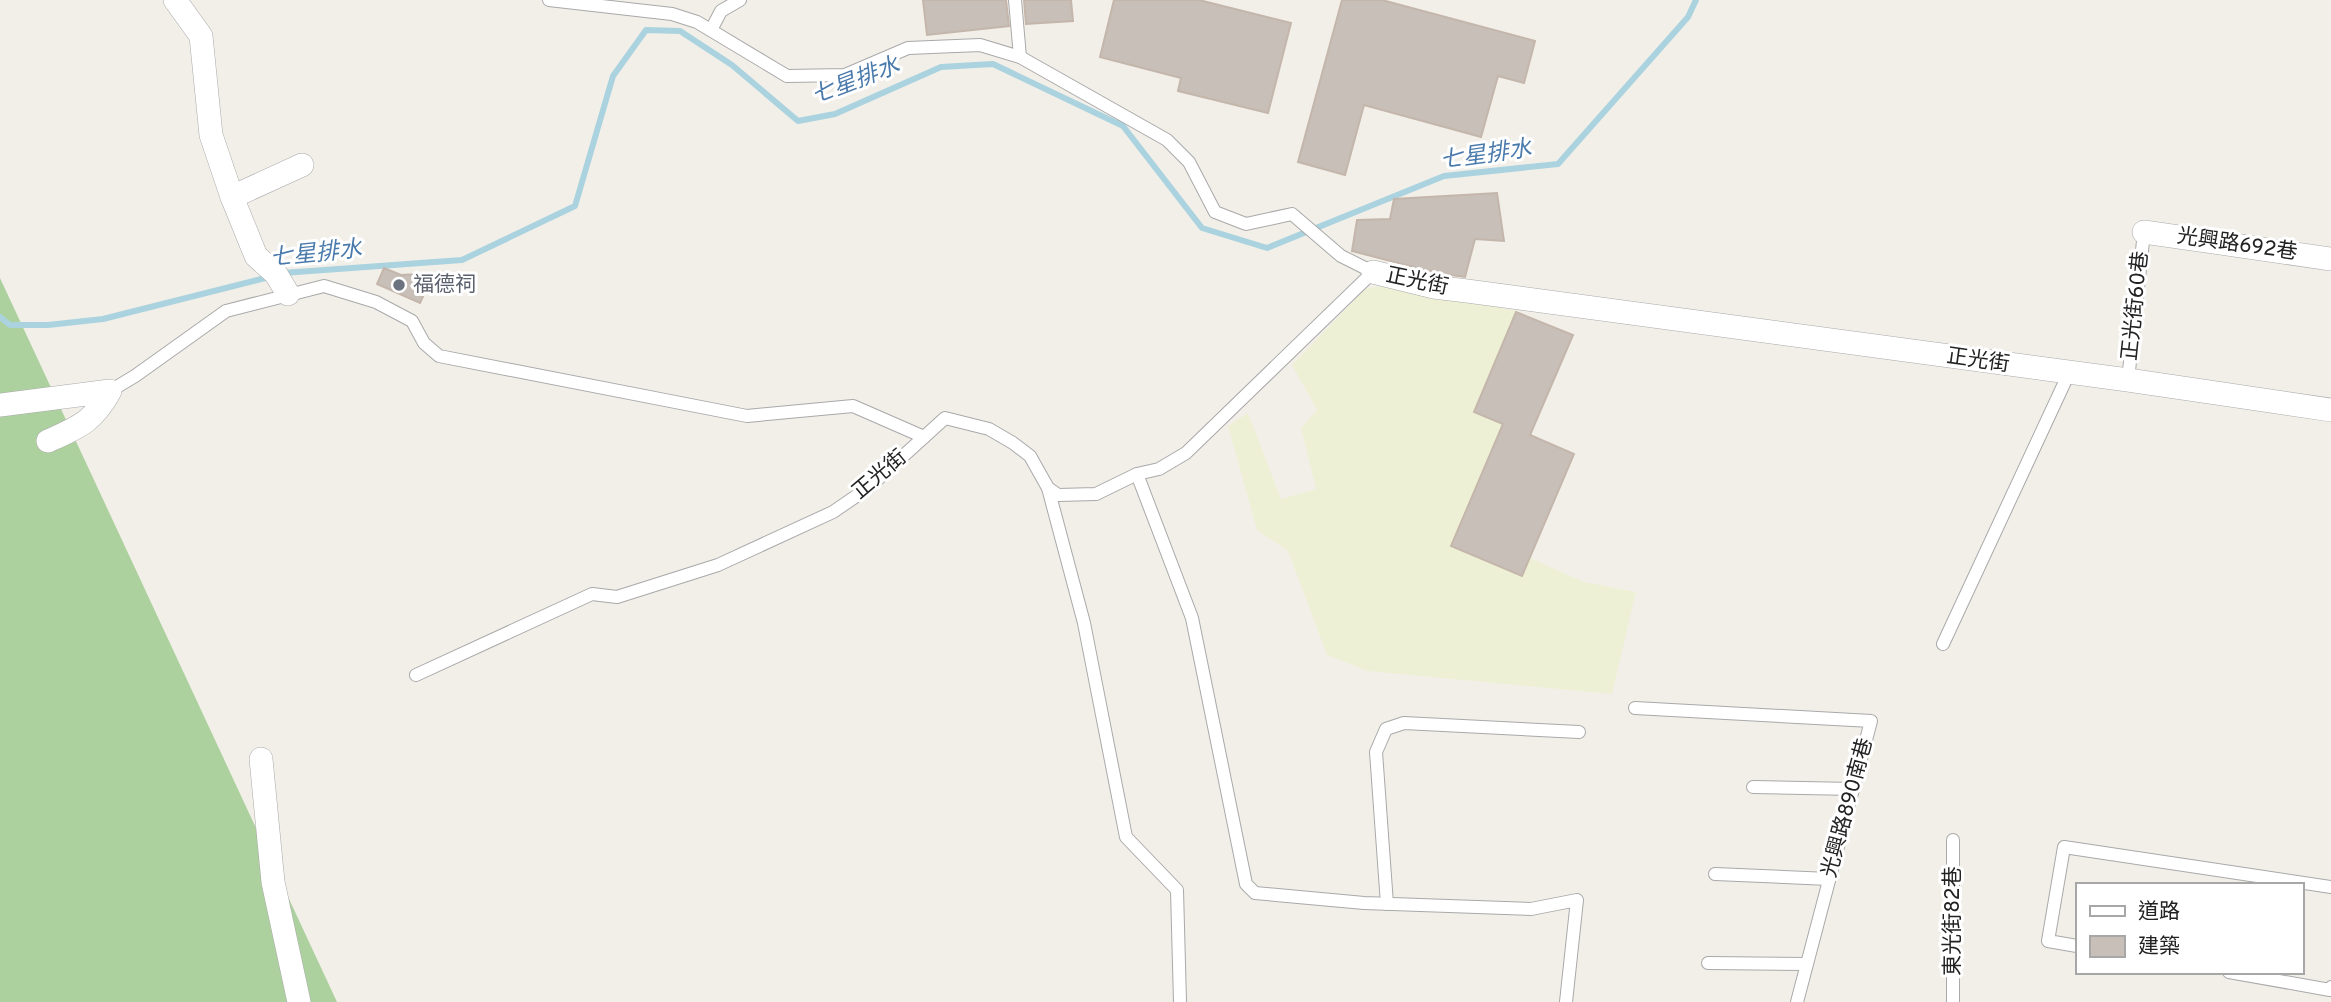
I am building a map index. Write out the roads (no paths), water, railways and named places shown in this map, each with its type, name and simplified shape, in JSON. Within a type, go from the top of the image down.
[{"type":"street","points":[[174,0],[201,36],[211,135],[232,197],[256,256],[276,274],[288,294]]},
{"type":"street","points":[[232,197],[302,165]]},
{"type":"street","name":"光興路692巷","points":[[2144,232],[2331,259]]},
{"type":"street","name":"正光街","points":[[1373,272],[1445,288],[2331,410]]},
{"type":"street","points":[[0,405],[110,391]]},
{"type":"street","points":[[48,441],[79,427],[99,411],[110,391]]},
{"type":"street","points":[[261,759],[273,882],[299,1002]]},
{"type":"lane","points":[[549,0],[672,14],[697,22],[787,76],[845,75],[908,48],[980,45],[1020,57],[1167,140],[1189,162],[1215,212],[1246,224],[1292,214],[1341,256],[1373,272]]},
{"type":"lane","points":[[711,30],[721,11],[740,0]]},
{"type":"lane","points":[[1015,0],[1020,57]]},
{"type":"lane","name":"正光街60巷","points":[[2128,380],[2144,232]]},
{"type":"lane","name":"正光街","points":[[416,676],[592,594],[617,597],[718,565],[833,512],[868,488],[945,418],[989,429],[1030,456],[1048,488],[1058,495],[1096,494],[1137,474],[1159,469],[1186,453],[1373,272]]},
{"type":"lane","points":[[110,391],[226,311],[324,286],[376,302],[412,321],[424,343],[439,356],[747,416],[853,406],[924,437]]},
{"type":"lane","points":[[1943,644],[2069,373]]},
{"type":"lane","points":[[1137,474],[1192,618],[1246,884],[1255,893],[1387,904],[1531,909],[1577,900],[1566,1002]]},
{"type":"lane","points":[[1048,488],[1084,622],[1126,837],[1177,890],[1180,1002]]},
{"type":"lane","name":"光興路890南巷","points":[[1635,708],[1871,721],[1797,1002]]},
{"type":"lane","points":[[1387,904],[1376,752],[1386,729],[1404,723],[1579,732]]},
{"type":"lane","points":[[1753,787],[1853,789]]},
{"type":"lane","name":"東光街82巷","points":[[1953,840],[1953,1002]]},
{"type":"lane","points":[[2076,946],[2048,941],[2064,847],[2331,887]]},
{"type":"lane","points":[[1715,874],[1829,879]]},
{"type":"lane","points":[[1708,963],[1806,964]]},
{"type":"lane","points":[[2241,974],[2331,989]]},
{"type":"waterway","name":"七星排水","points":[[283,273],[462,260],[575,206],[613,76],[646,30],[680,31],[732,65],[798,121],[835,114],[941,67],[993,64],[1123,126],[1202,228],[1267,248],[1444,176],[1558,164],[1688,17],[1696,0]]},
{"type":"waterway","name":"七星排水","points":[[0,317],[10,325],[48,325],[103,319],[269,277]]},
{"type":"place","name":"福德祠","points":[[399,285]]}]
